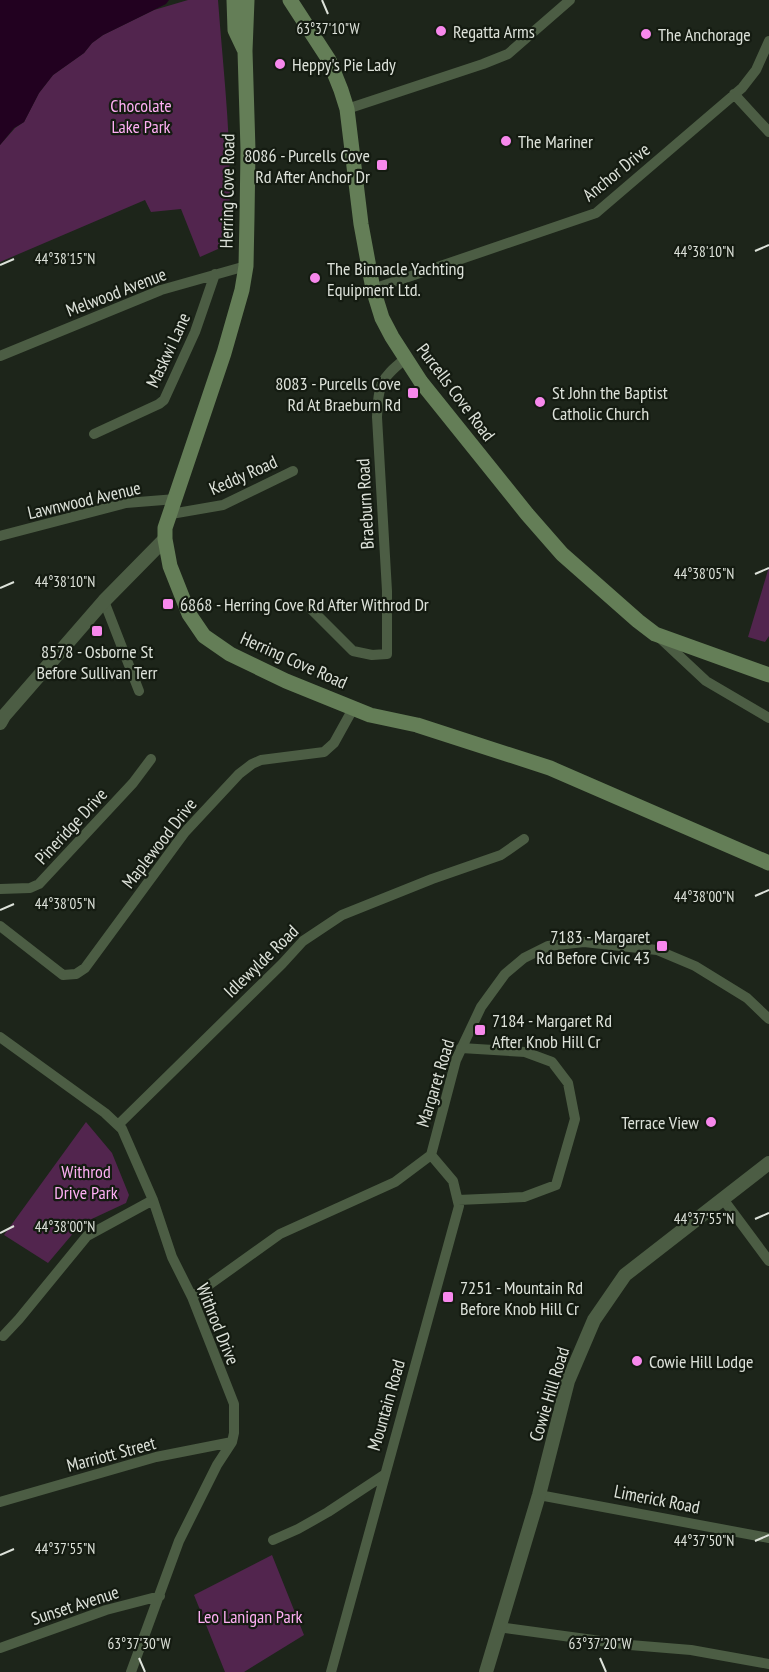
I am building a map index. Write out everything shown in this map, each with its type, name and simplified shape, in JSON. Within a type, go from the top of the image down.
[{"type":"main road","name":"Herring Cove Road","points":[[234,0],[235,30],[244,51]]},
{"type":"main road","name":"Herring Cove Road","points":[[247,0],[244,51],[248,150],[246,266],[236,315],[165,528],[170,566],[189,614],[204,636],[230,654],[286,681],[370,715],[417,725],[550,768],[769,863]]},
{"type":"main road","name":"Purcells Cove Road","points":[[290,1],[329,60],[338,79],[347,109],[361,224],[373,289],[382,318],[405,359],[491,470],[562,554],[638,621],[656,634],[769,675]]},
{"type":"street","points":[[347,109],[508,54],[570,0]]},
{"type":"street","name":"Anchor Drive","points":[[373,289],[596,213],[734,94],[756,70],[769,41]]},
{"type":"street","points":[[734,94],[769,132]]},
{"type":"street","name":"Melwood Avenue","points":[[0,356],[161,290],[246,266]]},
{"type":"street","name":"Maskwi Lane","points":[[94,434],[159,405],[165,400],[195,332],[215,274]]},
{"type":"street","name":"Braeburn Road","points":[[311,609],[353,651],[387,654],[387,591],[377,417],[378,393],[384,376],[405,359]]},
{"type":"street","name":"Keddy Road","points":[[171,514],[223,505],[293,471]]},
{"type":"street","name":"Lawnwood Avenue","points":[[0,536],[126,503],[176,499]]},
{"type":"street","points":[[1,719],[104,602],[165,539]]},
{"type":"street","points":[[104,602],[139,691]]},
{"type":"street","points":[[656,634],[706,681],[750,709],[769,718]]},
{"type":"street","name":"Maplewood Drive","points":[[0,926],[63,975],[80,972],[104,944],[185,832],[239,774],[261,760],[324,752],[334,743],[354,707]]},
{"type":"street","name":"Pineridge Drive","points":[[0,889],[30,888],[39,884],[133,783],[151,759]]},
{"type":"street","name":"Idlewylde Road","points":[[118,1125],[303,941],[342,915],[432,879],[501,855],[524,839]]},
{"type":"street","name":"Margaret Road","points":[[192,1297],[280,1233],[394,1182],[431,1155],[456,1060],[481,1007],[505,974],[524,958],[548,946],[584,942],[657,950],[695,966],[747,998],[769,1019]]},
{"type":"street","name":"Withrod Drive","points":[[0,1037],[118,1125],[130,1143],[153,1200],[172,1257],[192,1297],[234,1404],[234,1433],[231,1442],[179,1541],[131,1672]]},
{"type":"street","points":[[431,1155],[449,1174],[458,1200],[524,1197],[556,1185],[563,1164],[575,1119],[568,1083],[552,1062],[525,1052],[461,1048]]},
{"type":"street","name":"Cowie Hill Road","points":[[486,1672],[539,1495],[568,1381],[594,1320],[624,1275],[769,1163]]},
{"type":"street","points":[[723,1199],[769,1261]]},
{"type":"street","points":[[3,1335],[19,1319],[87,1236],[153,1200]]},
{"type":"street","name":"Mountain Road","points":[[331,1672],[459,1206],[458,1200]]},
{"type":"street","name":"Marriott Street","points":[[0,1502],[156,1458],[231,1442]]},
{"type":"street","points":[[273,1540],[298,1530],[384,1475]]},
{"type":"street","name":"Limerick Road","points":[[539,1495],[769,1538]]},
{"type":"street","name":"Sunset Avenue","points":[[0,1648],[106,1610],[160,1596]]},
{"type":"street","points":[[498,1627],[630,1645],[691,1650],[769,1664]]},
{"type":"green space","name":"Chocolate Lake Park","points":[[188,0],[218,0],[229,154],[227,245],[200,257],[181,209],[151,212],[145,200],[0,262],[0,145],[15,128],[24,122],[39,93],[53,75],[84,53],[92,43],[103,35],[154,10]]},
{"type":"green space","points":[[769,567],[769,636],[765,642],[748,637]]},
{"type":"green space","name":"Withrod Drive Park","points":[[86,1122],[112,1153],[129,1195],[126,1203],[81,1224],[48,1263],[4,1235]]},
{"type":"green space","name":"Leo Lanigan Park","points":[[272,1555],[304,1635],[244,1672],[225,1672],[194,1595]]},
{"type":"shaded area","points":[[0,0],[169,0],[166,4],[103,35],[84,53],[53,75],[39,93],[24,122],[14,128],[0,145]]},
{"type":"place","name":"Regatta Arms","points":[[441,31]]},
{"type":"place","name":"The Anchorage","points":[[646,34]]},
{"type":"place","name":"Heppy's Pie Lady","points":[[280,64]]},
{"type":"place","name":"The Mariner","points":[[506,141]]},
{"type":"place","name":"8086 - Purcells Cove Rd After Anchor Dr","points":[[382,165]]},
{"type":"place","name":"The Binnacle Yachting Equipment Ltd.","points":[[315,278]]},
{"type":"place","name":"8083 - Purcells Cove Rd At Braeburn Rd","points":[[413,393]]},
{"type":"place","name":"St John the Baptist Catholic Church","points":[[540,402]]},
{"type":"place","name":"6868 - Herring Cove Rd After Withrod Dr","points":[[168,604]]},
{"type":"place","name":"8578 - Osborne St Before Sullivan Terr","points":[[97,631]]},
{"type":"place","name":"7183 - Margaret Rd Before Civic 43","points":[[662,946]]},
{"type":"place","name":"7184 - Margaret Rd After Knob Hill Cr","points":[[480,1030]]},
{"type":"place","name":"Terrace View","points":[[711,1122]]},
{"type":"place","name":"7251 - Mountain Rd Before Knob Hill Cr","points":[[448,1297]]},
{"type":"place","name":"Cowie Hill Lodge","points":[[637,1361]]}]
